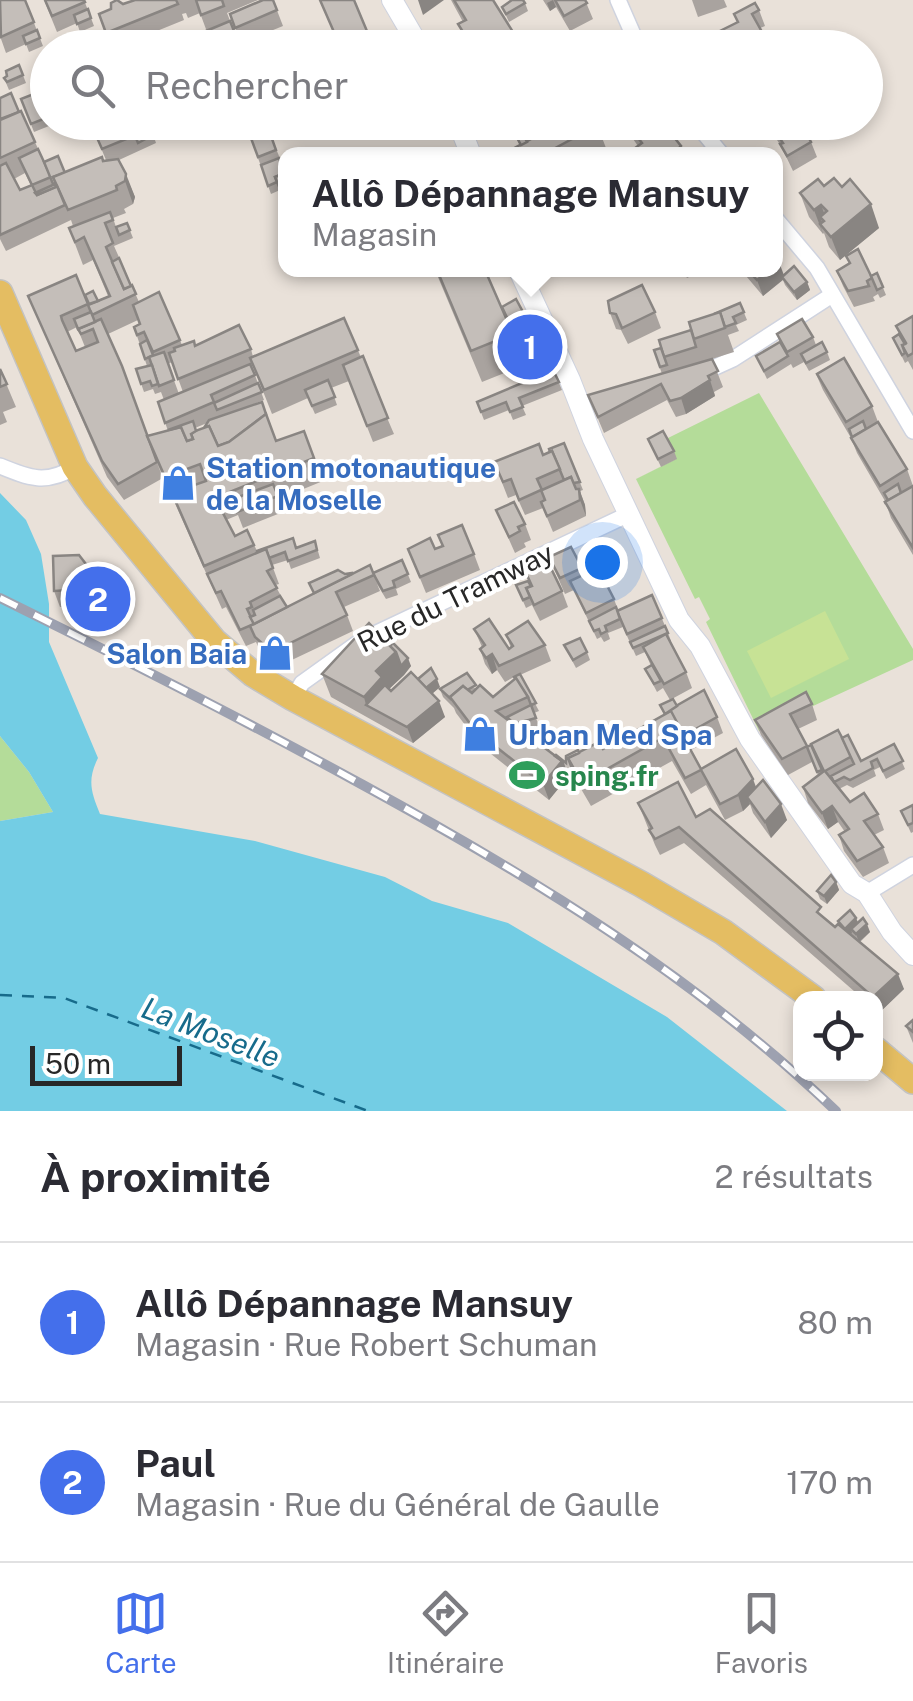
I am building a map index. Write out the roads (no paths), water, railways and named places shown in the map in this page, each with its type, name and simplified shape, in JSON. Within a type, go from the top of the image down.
[{"type":"main road","points":[[0,293],[75,466],[122,533],[214,641],[253,674],[293,698],[723,932],[804,991]]},
{"type":"main road","points":[[883,1056],[913,1081]]},
{"type":"street","points":[[392,0],[410,30]]},
{"type":"street","points":[[618,0],[631,30]]},
{"type":"street","points":[[783,228],[816,268],[913,431]]},
{"type":"street","points":[[522,277],[588,399],[629,514],[679,620],[700,646],[750,739],[852,884],[867,893],[892,932],[913,955]]},
{"type":"street","points":[[688,376],[733,359],[832,295]]},
{"type":"street","points":[[0,466],[31,479],[47,480],[75,466]]},
{"type":"street","name":"Rue du Tramway","points":[[293,698],[302,683],[362,640],[629,514]]},
{"type":"street","points":[[867,893],[913,865]]},
{"type":"water","name":"La Moselle","points":[[0,493],[26,520],[41,554],[49,604],[49,642],[98,758],[91,786],[100,814],[255,841],[385,877],[432,901],[508,923],[667,1017],[787,1111],[0,1111],[0,821],[53,812],[29,772],[0,736]]},
{"type":"railway","points":[[0,598],[318,761],[550,893],[727,1016],[836,1111]]},
{"type":"place","name":"Allô Dépannage Mansuy","points":[[530,347]]},
{"type":"place","name":"Station motonautique de la Moselle","points":[[178,483]]},
{"type":"place","name":"Paul","points":[[98,599]]},
{"type":"place","name":"Salon Baia","points":[[275,653]]},
{"type":"place","name":"Urban Med Spa","points":[[480,734]]},
{"type":"place","name":"sping.fr","points":[[527,775]]}]
